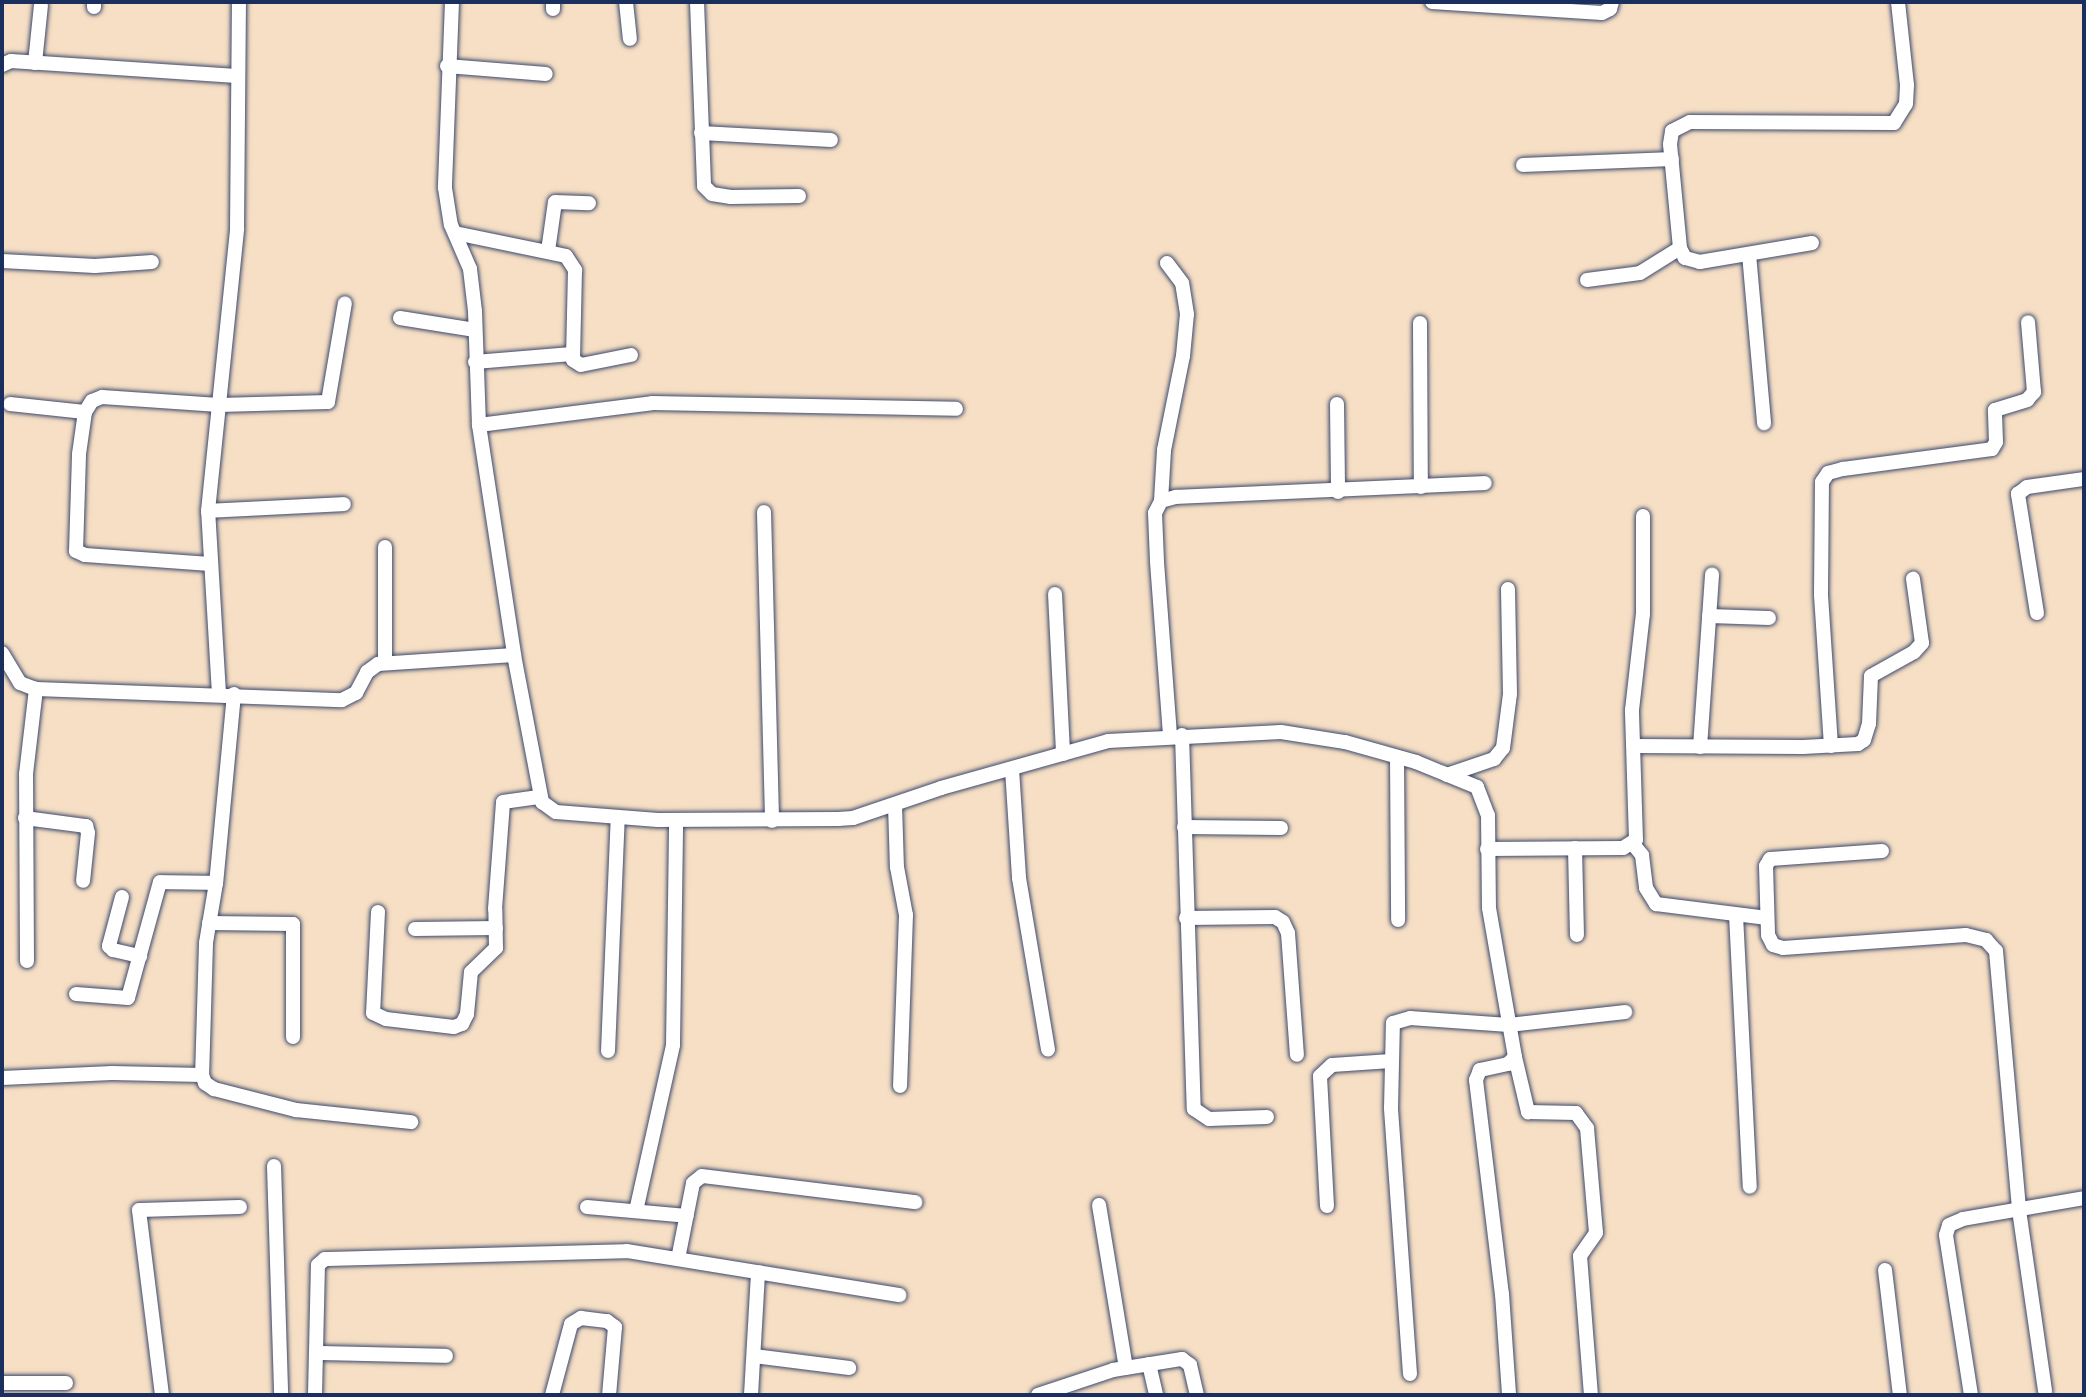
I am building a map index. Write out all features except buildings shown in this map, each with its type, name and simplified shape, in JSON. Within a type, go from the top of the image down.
[{"type":"street","points":[[219,694],[208,511],[237,228],[239,2]]},
{"type":"street","points":[[452,2],[447,66],[445,188],[455,233],[470,269],[479,425],[539,797],[556,812],[618,817],[772,821],[853,818],[1108,741],[1176,735],[1281,732],[1337,740],[1397,757],[1471,784],[1482,793],[1488,815],[1489,908],[1515,1057],[1528,1112],[1576,1113],[1587,1128],[1596,1228],[1580,1256],[1591,1395]]},
{"type":"street","points":[[626,2],[630,39]]},
{"type":"street","points":[[697,2],[703,183],[708,192],[731,197],[799,196]]},
{"type":"street","points":[[1432,2],[1602,13],[1610,9],[1612,2]]},
{"type":"street","points":[[1812,243],[1689,261],[1680,248],[1670,137],[1682,123],[1894,123],[1906,104],[1898,2]]},
{"type":"street","points":[[35,63],[41,5]]},
{"type":"street","points":[[2,65],[11,61],[237,76]]},
{"type":"street","points":[[447,66],[546,74]]},
{"type":"street","points":[[701,133],[831,140]]},
{"type":"street","points":[[1523,165],[1672,159]]},
{"type":"street","points":[[548,251],[555,202],[589,203]]},
{"type":"street","points":[[455,233],[566,256],[575,270],[572,354],[576,363],[581,365],[631,355]]},
{"type":"street","points":[[1587,280],[1640,273],[1680,248]]},
{"type":"street","points":[[1749,254],[1764,423]]},
{"type":"street","points":[[2,261],[95,266],[152,262]]},
{"type":"street","points":[[1167,263],[1182,283],[1187,314],[1183,356],[1164,450],[1161,501],[1155,513],[1184,827],[1194,1109],[1209,1119],[1267,1117]]},
{"type":"street","points":[[210,564],[85,555],[76,551],[78,469],[85,412],[92,401],[102,397],[219,405],[328,402],[345,303]]},
{"type":"street","points":[[400,318],[475,330]]},
{"type":"street","points":[[1831,746],[1821,594],[1822,482],[1828,473],[1843,469],[1992,449],[1996,442],[1995,410],[2027,400],[2034,392],[2028,322]]},
{"type":"street","points":[[1420,323],[1421,487]]},
{"type":"street","points":[[475,362],[572,354]]},
{"type":"street","points":[[479,425],[652,403],[956,409]]},
{"type":"street","points":[[10,404],[85,412]]},
{"type":"street","points":[[1337,404],[1338,492]]},
{"type":"street","points":[[2037,613],[2018,494],[2027,487],[2084,479]]},
{"type":"street","points":[[1161,501],[1176,497],[1485,483]]},
{"type":"street","points":[[208,511],[344,504]]},
{"type":"street","points":[[764,512],[772,821]]},
{"type":"street","points":[[1487,849],[1623,848],[1633,844],[1637,835],[1632,710],[1643,614],[1643,516]]},
{"type":"street","points":[[385,547],[385,662]]},
{"type":"street","points":[[1700,747],[1712,574]]},
{"type":"street","points":[[1634,746],[1831,746],[1852,745],[1864,740],[1869,724],[1871,676],[1914,652],[1922,643],[1913,579]]},
{"type":"street","points":[[1447,775],[1494,759],[1503,748],[1510,694],[1508,589]]},
{"type":"street","points":[[1055,594],[1063,754]]},
{"type":"street","points":[[1709,616],[1769,618]]},
{"type":"street","points":[[2,653],[20,683],[36,689],[342,700],[356,693],[372,667],[385,662],[514,655]]},
{"type":"street","points":[[27,961],[25,818],[36,689]]},
{"type":"street","points":[[234,694],[204,978],[202,1075],[214,1089],[261,1103],[296,1110],[411,1122]]},
{"type":"street","points":[[1397,757],[1398,920]]},
{"type":"street","points":[[1012,769],[1019,878],[1048,1050]]},
{"type":"street","points":[[378,912],[371,1007],[375,1015],[454,1027],[462,1024],[467,1014],[469,976],[494,953],[503,802],[539,797]]},
{"type":"street","points":[[895,805],[897,867],[906,915],[900,1086]]},
{"type":"street","points":[[608,1051],[618,817]]},
{"type":"street","points":[[25,818],[86,826],[83,881]]},
{"type":"street","points":[[636,1211],[673,1045],[676,820]]},
{"type":"street","points":[[1184,827],[1281,828]]},
{"type":"street","points":[[1633,844],[1642,855],[1646,888],[1656,904],[1767,918]]},
{"type":"street","points":[[1575,848],[1577,935]]},
{"type":"street","points":[[1882,851],[1770,859],[1766,866],[1770,941],[1783,948],[1966,935],[1991,943],[1999,959],[2019,1210],[2045,1391]]},
{"type":"street","points":[[76,994],[128,998],[157,884],[164,881],[216,883]]},
{"type":"street","points":[[122,897],[109,946],[113,950],[140,956]]},
{"type":"street","points":[[1736,915],[1750,1187]]},
{"type":"street","points":[[1186,918],[1275,917],[1283,922],[1288,933],[1297,1055]]},
{"type":"street","points":[[209,923],[293,924],[293,1037]]},
{"type":"street","points":[[415,929],[496,928]]},
{"type":"street","points":[[1410,1374],[1391,1108],[1391,1028],[1398,1019],[1509,1025],[1625,1012]]},
{"type":"street","points":[[1509,1395],[1502,1294],[1476,1080],[1484,1067],[1508,1064],[1515,1057]]},
{"type":"street","points":[[1327,1206],[1318,1084],[1322,1071],[1340,1064],[1391,1061]]},
{"type":"street","points":[[2,1078],[112,1073],[202,1075]]},
{"type":"street","points":[[274,1166],[281,1395]]},
{"type":"street","points":[[678,1259],[693,1183],[707,1175],[915,1202]]},
{"type":"street","points":[[1971,1395],[1947,1229],[1963,1219],[2084,1198]]},
{"type":"street","points":[[1099,1205],[1126,1368]]},
{"type":"street","points":[[162,1395],[139,1210],[240,1207]]},
{"type":"street","points":[[587,1207],[687,1216]]},
{"type":"street","points":[[315,1395],[318,1265],[325,1259],[627,1251],[899,1295]]},
{"type":"street","points":[[1885,1270],[1900,1395]]},
{"type":"street","points":[[751,1395],[758,1272]]},
{"type":"street","points":[[552,1395],[571,1324],[581,1318],[607,1321],[615,1327],[609,1395]]},
{"type":"street","points":[[317,1353],[446,1356]]},
{"type":"street","points":[[754,1356],[849,1368]]},
{"type":"street","points":[[1038,1395],[1126,1368],[1185,1360],[1197,1395]]},
{"type":"street","points":[[1149,1364],[1156,1395]]},
{"type":"street","points":[[2,1383],[66,1383]]}]
